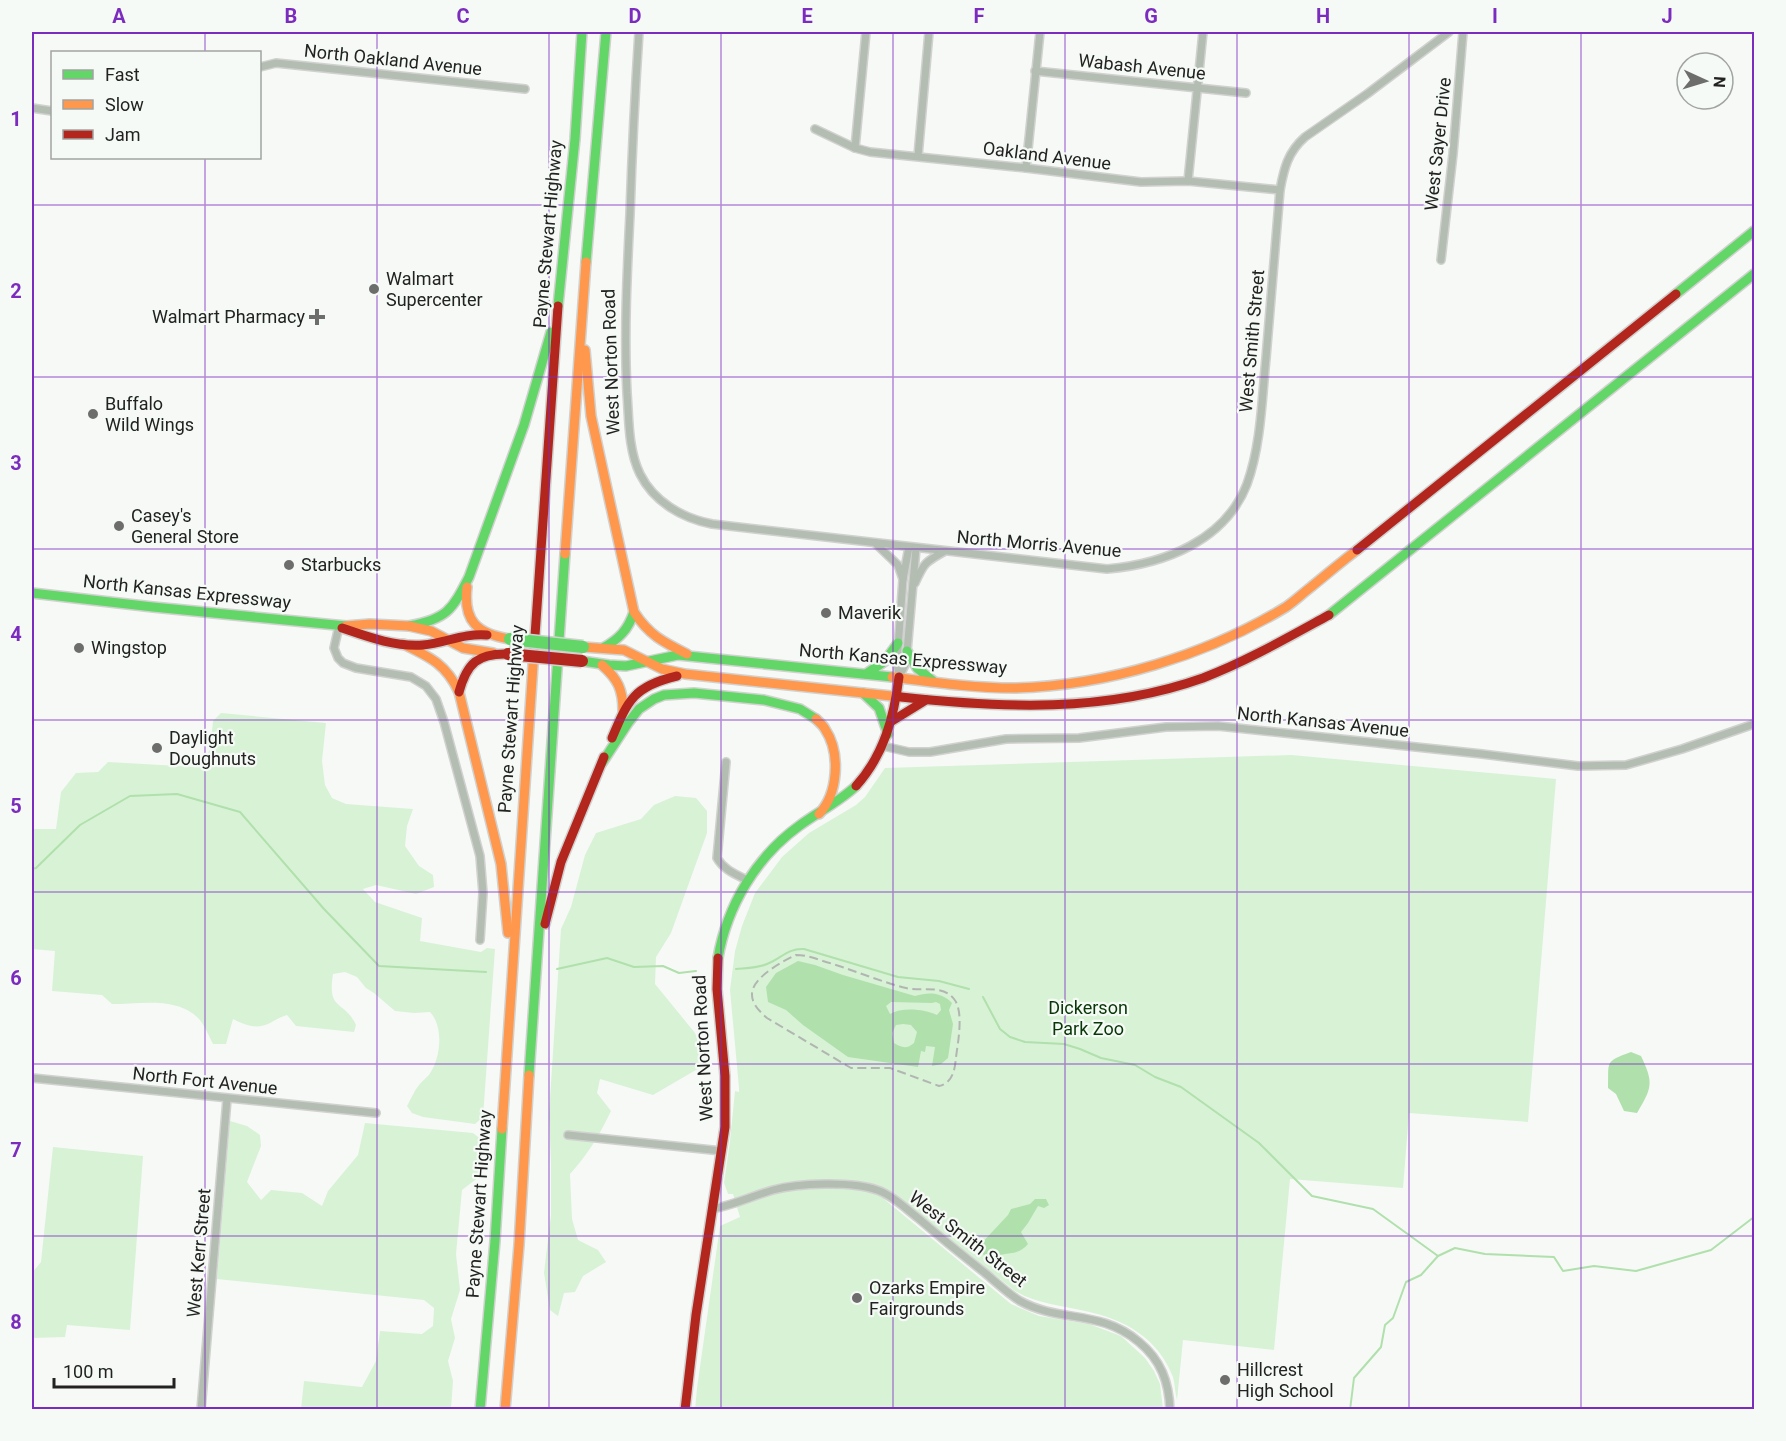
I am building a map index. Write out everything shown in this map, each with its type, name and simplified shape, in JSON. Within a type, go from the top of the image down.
[{"type":"main road","name":"Payne Stewart Highway","points":[[480,1410],[495,1241],[511,978],[559,299],[575,139],[582,32]]},
{"type":"main road","points":[[505,1410],[519,1245],[582,304],[606,32]]},
{"type":"main road","name":"North Kansas Expressway","points":[[32,596],[215,612],[339,626],[370,624],[409,626],[431,631],[472,650],[602,665],[626,666],[678,655],[987,687],[1020,688],[1110,677],[1166,662],[1202,649],[1236,634],[1287,606],[1755,231]]},
{"type":"main road","name":"North Kansas Expressway","points":[[339,626],[368,638],[403,644],[423,645],[472,633],[603,648],[630,652],[669,672],[927,700],[1035,706],[1110,700],[1148,693],[1202,678],[1245,661],[1332,613],[1755,274]]},
{"type":"main road","points":[[409,626],[433,622],[446,615],[457,600],[469,576],[536,392],[559,299]]},
{"type":"main road","points":[[582,304],[591,416],[634,612],[650,635],[696,658]]},
{"type":"main road","points":[[469,576],[466,596],[467,612],[475,624],[489,635]]},
{"type":"main road","points":[[603,648],[623,635],[629,627],[634,612]]},
{"type":"main road","points":[[403,644],[439,662],[454,680],[459,692],[501,864],[506,895],[511,978]]},
{"type":"main road","points":[[866,674],[881,666],[903,647],[915,667],[934,681]]},
{"type":"main road","points":[[459,692],[465,672],[471,664],[493,652]]},
{"type":"main road","points":[[602,665],[614,675],[622,687],[623,712]]},
{"type":"main road","points":[[536,969],[556,879],[567,846],[623,712],[635,694],[645,685],[658,679],[685,674]]},
{"type":"main road","name":"West Norton Road","points":[[685,1410],[696,1308],[725,1128],[724,1058],[716,1001],[717,963],[727,924],[747,880],[780,843],[797,828],[839,800],[857,785],[871,768],[888,734],[897,697],[899,677]]},
{"type":"main road","points":[[602,763],[635,714],[644,704],[663,695],[692,693],[775,701],[799,708],[818,722],[833,745],[836,758],[834,792],[830,802],[819,814]]},
{"type":"main road","points":[[863,693],[879,708],[888,734],[914,706],[927,700]]},
{"type":"street","name":"West Norton Road","points":[[639,32],[625,328],[631,433],[640,473],[662,502],[674,511],[696,520],[712,524],[913,547]]},
{"type":"street","points":[[855,148],[866,32]]},
{"type":"street","points":[[918,156],[929,32]]},
{"type":"street","points":[[1026,168],[1040,32]]},
{"type":"street","points":[[1188,181],[1203,32]]},
{"type":"street","name":"West Smith Street","points":[[1243,493],[1254,457],[1260,417],[1280,190],[1285,164],[1299,142],[1368,94],[1449,32]]},
{"type":"street","name":"West Sayer Drive","points":[[1441,260],[1463,32]]},
{"type":"street","name":"North Oakland Avenue","points":[[261,67],[276,63],[525,89]]},
{"type":"street","name":"Wabash Avenue","points":[[1035,71],[1246,93]]},
{"type":"street","points":[[32,108],[51,111]]},
{"type":"street","name":"Oakland Avenue","points":[[815,129],[855,148],[870,152],[1141,182],[1188,181],[1280,190]]},
{"type":"street","name":"North Morris Avenue","points":[[913,547],[1107,569],[1139,565],[1173,555],[1203,538],[1226,518],[1243,493]]},
{"type":"street","points":[[875,543],[898,565],[903,579]]},
{"type":"street","name":"West Norton Road","points":[[899,677],[906,663],[903,647],[903,579],[913,547]]},
{"type":"street","name":"West Norton Road","points":[[899,677],[897,662],[903,647],[912,591],[913,547]]},
{"type":"street","points":[[912,591],[923,566],[928,560],[945,551]]},
{"type":"street","points":[[339,626],[334,648],[343,663],[356,668],[411,677],[426,686],[436,699],[480,856],[483,893],[480,940]]},
{"type":"street","name":"North Kansas Avenue","points":[[888,734],[909,752],[930,752],[1006,740],[1079,738],[1183,726],[1235,727],[1578,766],[1626,765],[1755,724]]},
{"type":"street","points":[[726,762],[717,858],[722,866],[747,880]]},
{"type":"street","name":"North Fort Avenue","points":[[32,1078],[376,1113]]},
{"type":"street","name":"West Kerr Street","points":[[201,1410],[227,1099]]},
{"type":"street","points":[[568,1135],[722,1150]]},
{"type":"street","name":"West Smith Street","points":[[712,1209],[741,1202],[772,1190],[798,1185],[855,1186],[875,1189],[900,1204],[1018,1299],[1043,1310],[1105,1322],[1132,1336],[1160,1366],[1169,1391],[1170,1410]]},
{"type":"green space","points":[[221,713],[326,723],[322,761],[325,785],[332,798],[346,804],[413,809],[407,826],[405,846],[419,866],[433,875],[434,887],[416,894],[376,885],[363,889],[375,902],[422,918],[420,941],[481,952],[487,948],[495,949],[483,1117],[475,1124],[423,1117],[412,1113],[407,1106],[417,1087],[429,1075],[438,1052],[439,1034],[434,1018],[430,1012],[395,1011],[366,988],[357,977],[345,972],[333,974],[332,994],[334,1000],[356,1025],[354,1032],[296,1026],[287,1015],[260,1026],[247,1025],[233,1019],[226,1044],[213,1044],[199,1019],[180,1007],[158,1003],[112,1004],[102,995],[52,991],[55,951],[32,949],[32,829],[56,829],[61,792],[76,773],[98,772],[108,762],[196,767],[210,750],[213,721]]},
{"type":"green space","name":"Dickerson Park Zoo","points":[[1291,755],[1556,779],[1528,1122],[1409,1113],[1403,1188],[1290,1179],[1274,1350],[1183,1340],[1177,1400],[1173,1377],[1167,1363],[1149,1341],[1138,1332],[1113,1319],[1040,1301],[1015,1291],[901,1200],[884,1199],[1011,1304],[1039,1316],[1089,1324],[1121,1336],[1145,1358],[1154,1371],[1160,1384],[1163,1409],[695,1410],[720,1226],[740,1217],[733,1194],[728,1194],[724,1183],[735,1091],[739,1092],[730,990],[735,951],[755,893],[782,857],[809,833],[856,805],[865,797],[885,768]]},
{"type":"green space","points":[[675,796],[696,798],[707,811],[707,833],[671,933],[656,957],[655,984],[695,1033],[702,1053],[701,1067],[653,1095],[600,1079],[597,1093],[611,1111],[593,1144],[570,1174],[572,1219],[578,1240],[598,1250],[606,1262],[583,1276],[575,1292],[564,1293],[558,1316],[550,1310],[544,1273],[551,1215],[549,1114],[561,929],[571,907],[585,855],[596,833],[641,819],[654,805]]},
{"type":"green space","points":[[230,1121],[247,1126],[260,1135],[261,1146],[247,1182],[261,1200],[271,1190],[302,1193],[322,1206],[328,1191],[358,1155],[365,1123],[473,1133],[482,1140],[479,1177],[462,1190],[456,1254],[460,1290],[451,1319],[455,1338],[448,1361],[453,1381],[451,1409],[301,1409],[304,1381],[362,1387],[376,1361],[380,1331],[422,1334],[433,1326],[434,1308],[424,1300],[217,1279]]},
{"type":"green space","points":[[53,1147],[143,1156],[130,1330],[67,1325],[65,1337],[32,1338],[32,1273],[41,1262]]},
{"type":"shaded area","points":[[798,961],[915,996],[930,994],[944,997],[952,1003],[949,1010],[953,1024],[948,1058],[941,1064],[932,1066],[935,1047],[926,1046],[925,1052],[921,1051],[918,1067],[848,1057],[786,1010],[768,1002],[766,987],[776,973]],"holes":[[[891,1002],[936,1002],[940,1004],[941,1010],[937,1015],[913,1010],[901,1010],[890,1014],[886,1006]],[[896,1025],[911,1025],[917,1032],[914,1043],[907,1047],[894,1043],[892,1033]]]},
{"type":"shaded area","points":[[1631,1052],[1641,1056],[1650,1085],[1637,1113],[1624,1111],[1616,1094],[1608,1088],[1610,1064],[1616,1058]]},
{"type":"shaded area","points":[[1035,1199],[1046,1199],[1049,1205],[1044,1208],[1038,1206],[1021,1232],[1028,1244],[1023,1249],[998,1255],[988,1261],[978,1247],[1011,1209],[1030,1204]]},
{"type":"waterway","points":[[32,869],[36,868],[80,825],[130,796],[177,794],[240,812],[324,909],[379,966],[486,972]]},
{"type":"waterway","points":[[736,969],[763,965],[789,952],[804,949],[898,977],[939,981],[969,989]]},
{"type":"waterway","points":[[557,969],[607,958],[634,967],[663,966],[679,973],[696,971]]},
{"type":"waterway","points":[[983,997],[1000,1029],[1010,1037],[1025,1042],[1064,1044],[1101,1058],[1135,1065],[1155,1077],[1181,1087],[1259,1143],[1312,1196],[1373,1209],[1438,1256],[1455,1248],[1485,1254],[1554,1257],[1563,1271],[1594,1266],[1636,1271],[1711,1250],[1754,1217]]},
{"type":"waterway","points":[[1350,1410],[1354,1378],[1381,1347],[1385,1325],[1393,1318],[1406,1282],[1421,1275],[1438,1256]]},
{"type":"railway","points":[[796,955],[813,958],[906,988],[938,990],[949,994],[957,1004],[960,1019],[955,1066],[950,1079],[939,1086],[890,1068],[851,1068],[767,1018],[753,1002],[753,989],[762,976],[796,955]]},
{"type":"traffic: fast","points":[[558,306],[575,139],[582,32]]},
{"type":"traffic: fast","points":[[586,262],[606,32]]},
{"type":"traffic: fast","points":[[1676,294],[1754,231]]},
{"type":"traffic: fast","points":[[1329,615],[1754,274]]},
{"type":"traffic: fast","points":[[409,626],[432,620],[447,611],[458,598],[469,577],[524,425],[551,332]]},
{"type":"traffic: fast","points":[[529,1075],[565,554]]},
{"type":"traffic: fast","points":[[32,593],[346,626]]},
{"type":"traffic: fast","points":[[603,648],[622,633],[634,612]]},
{"type":"traffic: fast","points":[[510,639],[583,647]]},
{"type":"traffic: fast","points":[[866,674],[885,661],[898,643]]},
{"type":"traffic: fast","points":[[907,651],[917,668],[933,681]]},
{"type":"traffic: fast","points":[[582,661],[626,666],[678,655],[892,677]]},
{"type":"traffic: fast","points":[[602,763],[639,709],[664,695],[694,693],[764,700],[800,709],[816,719]]},
{"type":"traffic: fast","points":[[863,693],[879,708],[888,734]]},
{"type":"traffic: fast","points":[[718,958],[728,920],[736,902],[769,852],[806,821],[856,786]]},
{"type":"traffic: fast","points":[[480,1410],[502,1129]]},
{"type":"traffic: slow","points":[[565,554],[586,262]]},
{"type":"traffic: slow","points":[[585,350],[591,416],[634,612],[645,627],[657,637],[687,654]]},
{"type":"traffic: slow","points":[[892,677],[968,686],[1014,688],[1085,681],[1155,665],[1223,640],[1286,607],[1357,550]]},
{"type":"traffic: slow","points":[[467,587],[467,609],[475,624],[489,634],[510,639]]},
{"type":"traffic: slow","points":[[346,626],[370,624],[409,626],[431,631],[463,648],[493,653]]},
{"type":"traffic: slow","points":[[403,644],[436,662],[449,675],[459,692],[501,864],[508,933]]},
{"type":"traffic: slow","points":[[583,647],[624,650],[662,669],[685,674],[901,697]]},
{"type":"traffic: slow","points":[[502,1129],[534,650]]},
{"type":"traffic: slow","points":[[602,665],[618,685],[623,711]]},
{"type":"traffic: slow","points":[[816,719],[830,739],[835,761],[830,796],[819,814]]},
{"type":"traffic: slow","points":[[505,1410],[519,1245],[529,1075]]},
{"type":"traffic: jam","points":[[1357,550],[1676,294]]},
{"type":"traffic: jam","points":[[534,650],[558,306]]},
{"type":"traffic: jam","points":[[901,697],[1015,705],[1053,705],[1129,697],[1203,678],[1267,649],[1329,615]]},
{"type":"traffic: jam","points":[[342,628],[382,641],[413,645],[431,644],[470,635],[487,635]]},
{"type":"traffic: jam","points":[[459,692],[466,674],[475,662],[489,655],[508,654]]},
{"type":"traffic: jam","points":[[508,654],[582,661]]},
{"type":"traffic: jam","points":[[612,738],[634,696],[651,685],[677,676]]},
{"type":"traffic: jam","points":[[856,786],[874,762],[881,748],[891,721],[899,677]]},
{"type":"traffic: jam","points":[[892,721],[926,700]]},
{"type":"traffic: jam","points":[[545,924],[561,862],[604,757]]},
{"type":"traffic: jam","points":[[685,1410],[696,1315],[725,1127],[725,1076],[717,989],[718,958]]},
{"type":"place","name":"Walmart Supercenter","points":[[374,289]]},
{"type":"place","name":"Walmart Pharmacy","points":[[317,317]]},
{"type":"place","name":"Buffalo Wild Wings","points":[[93,414]]},
{"type":"place","name":"Casey's General Store","points":[[119,526]]},
{"type":"place","name":"Starbucks","points":[[289,565]]},
{"type":"place","name":"Maverik","points":[[826,613]]},
{"type":"place","name":"Wingstop","points":[[79,648]]},
{"type":"place","name":"Daylight Doughnuts","points":[[157,748]]},
{"type":"place","name":"Ozarks Empire Fairgrounds","points":[[857,1298]]},
{"type":"place","name":"Hillcrest High School","points":[[1225,1380]]}]
